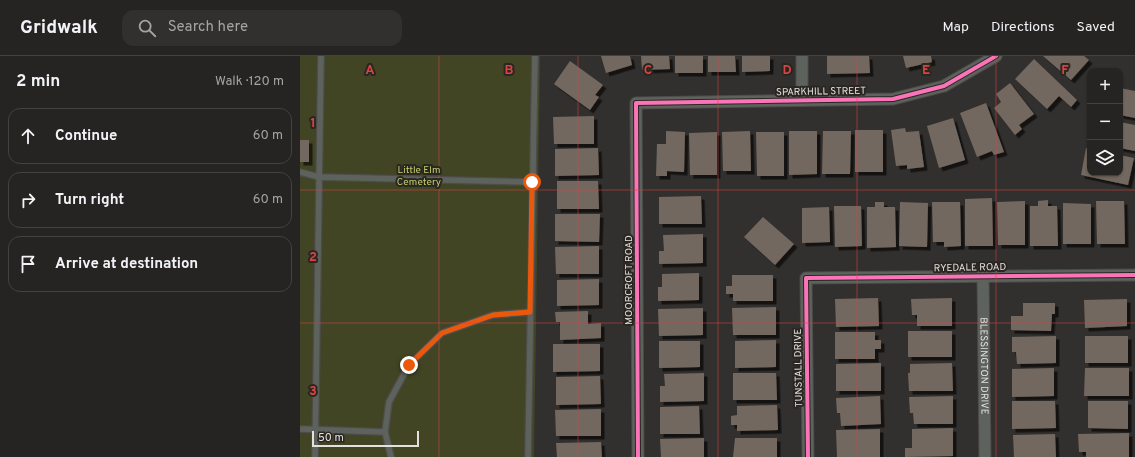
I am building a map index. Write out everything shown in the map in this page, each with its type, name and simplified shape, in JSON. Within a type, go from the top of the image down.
[{"type":"street","points":[[802,56],[802,100]]},
{"type":"street","name":"SPARKHILL STREET","points":[[636,102],[893,99],[944,86],[996,56]]},
{"type":"street","name":"MOORCROFT ROAD","points":[[636,102],[638,457]]},
{"type":"street","name":"RYEDALE ROAD","points":[[806,278],[983,275],[1135,275]]},
{"type":"street","name":"BLESSINGTON DRIVE","points":[[983,275],[984,457]]},
{"type":"street","name":"TUNSTALL DRIVE","points":[[806,278],[808,457]]},
{"type":"lane","points":[[315,457],[321,56]]},
{"type":"lane","points":[[528,457],[535,56]]},
{"type":"lane","points":[[300,172],[319,176],[532,182]]},
{"type":"lane","points":[[391,457],[385,432],[389,402],[409,365],[442,333],[493,315],[530,312]]},
{"type":"lane","points":[[300,429],[385,432]]},
{"type":"green space","name":"Little Elm Cemetery","points":[[300,56],[540,56],[534,457],[300,457]]},
{"type":"building","points":[[601,56],[630,56],[632,65],[606,73]]},
{"type":"building","points":[[641,56],[669,56],[670,69],[642,70]]},
{"type":"building","points":[[675,56],[703,56],[703,73],[675,73]]},
{"type":"building","points":[[708,56],[735,56],[736,72],[708,72]]},
{"type":"building","points":[[742,56],[770,56],[770,71],[742,72]]},
{"type":"building","points":[[827,56],[869,56],[870,73],[827,74]]},
{"type":"building","points":[[903,56],[931,56],[932,62],[906,68]]},
{"type":"building","points":[[1043,56],[1084,56],[1089,60],[1071,80]]},
{"type":"building","points":[[1034,59],[1077,100],[1071,107],[1059,96],[1047,109],[1015,79]]},
{"type":"building","points":[[570,61],[603,85],[595,95],[599,97],[590,110],[554,84]]},
{"type":"building","points":[[1010,83],[1034,114],[1019,125],[1022,129],[1015,135],[994,108],[1001,102],[996,94]]},
{"type":"building","points":[[1123,89],[1135,91],[1135,118],[1123,116]]},
{"type":"building","points":[[986,103],[1004,152],[994,155],[992,151],[977,157],[960,113]]},
{"type":"building","points":[[594,116],[594,144],[554,144],[553,117]]},
{"type":"building","points":[[953,118],[965,160],[939,168],[927,126]]},
{"type":"building","points":[[1123,123],[1135,125],[1135,151],[1123,149]]},
{"type":"building","points":[[905,128],[906,132],[919,131],[924,167],[907,169],[907,165],[896,166],[891,130]]},
{"type":"building","points":[[855,130],[883,130],[883,172],[855,172]]},
{"type":"building","points":[[666,131],[685,132],[684,172],[667,171],[667,176],[656,176],[657,144],[666,144]]},
{"type":"building","points":[[750,131],[751,171],[723,171],[722,132]]},
{"type":"building","points":[[789,131],[817,131],[817,174],[789,175]]},
{"type":"building","points":[[823,131],[851,131],[850,174],[822,174]]},
{"type":"building","points":[[717,132],[717,175],[690,175],[689,133]]},
{"type":"building","points":[[756,132],[784,132],[784,176],[757,176]]},
{"type":"building","points":[[300,140],[309,140],[309,162],[300,162]]},
{"type":"building","points":[[598,148],[599,175],[555,176],[555,149]]},
{"type":"building","points":[[1086,148],[1087,176],[1123,176],[1123,156],[1134,158],[1128,185],[1081,175]]},
{"type":"building","points":[[557,181],[598,181],[599,209],[557,209]]},
{"type":"building","points":[[701,196],[702,224],[659,224],[659,197]]},
{"type":"building","points":[[992,198],[993,246],[965,246],[965,199]]},
{"type":"building","points":[[1048,200],[1048,206],[1057,206],[1058,246],[1030,246],[1030,206],[1038,206],[1038,201]]},
{"type":"building","points":[[1025,201],[1025,245],[998,245],[997,202]]},
{"type":"building","points":[[1096,201],[1124,201],[1125,244],[1097,244]]},
{"type":"building","points":[[875,202],[884,202],[884,207],[895,207],[896,247],[867,248],[867,207],[875,207]]},
{"type":"building","points":[[900,202],[928,203],[927,247],[899,246]]},
{"type":"building","points":[[932,202],[960,202],[961,246],[944,247],[944,242],[933,242]]},
{"type":"building","points":[[1063,203],[1091,204],[1091,244],[1063,244]]},
{"type":"building","points":[[834,206],[861,206],[862,246],[835,247]]},
{"type":"building","points":[[829,207],[830,242],[802,243],[802,208]]},
{"type":"building","points":[[555,214],[600,214],[599,242],[555,241]]},
{"type":"building","points":[[763,217],[794,244],[775,265],[744,237]]},
{"type":"building","points":[[703,234],[703,263],[659,264],[659,251],[664,251],[663,235]]},
{"type":"building","points":[[599,246],[599,274],[556,274],[555,247]]},
{"type":"building","points":[[699,273],[699,300],[658,301],[658,287],[662,287],[662,274]]},
{"type":"building","points":[[732,275],[773,275],[773,301],[733,301],[733,294],[726,294],[726,286],[732,286]]},
{"type":"building","points":[[599,279],[599,305],[557,306],[557,280]]},
{"type":"building","points":[[878,298],[879,326],[836,327],[835,299]]},
{"type":"building","points":[[952,298],[952,326],[917,326],[917,315],[912,315],[911,299]]},
{"type":"building","points":[[1127,299],[1127,326],[1085,328],[1084,300]]},
{"type":"building","points":[[1023,303],[1055,303],[1055,314],[1052,314],[1051,331],[1011,330],[1011,316],[1023,316]]},
{"type":"building","points":[[776,307],[776,335],[733,335],[732,308]]},
{"type":"building","points":[[703,308],[703,335],[659,336],[658,309]]},
{"type":"building","points":[[588,311],[588,324],[601,323],[601,338],[560,340],[560,322],[556,322],[555,312]]},
{"type":"building","points":[[908,331],[952,331],[952,357],[908,357]]},
{"type":"building","points":[[835,332],[875,332],[875,340],[881,340],[881,349],[875,349],[875,359],[835,359]]},
{"type":"building","points":[[1056,336],[1056,363],[1017,364],[1016,352],[1012,352],[1012,337]]},
{"type":"building","points":[[1085,336],[1128,336],[1128,363],[1085,363]]},
{"type":"building","points":[[776,340],[776,367],[735,368],[735,341]]},
{"type":"building","points":[[659,341],[700,341],[700,367],[659,368]]},
{"type":"building","points":[[553,344],[600,344],[600,371],[553,372]]},
{"type":"building","points":[[881,363],[881,391],[836,391],[836,364]]},
{"type":"building","points":[[952,363],[953,391],[909,391],[908,373],[910,373],[910,364]]},
{"type":"building","points":[[1054,368],[1054,396],[1012,397],[1012,369]]},
{"type":"building","points":[[1085,368],[1129,368],[1129,396],[1084,396]]},
{"type":"building","points":[[704,373],[704,401],[660,402],[660,386],[665,386],[664,374]]},
{"type":"building","points":[[733,373],[776,373],[777,400],[733,400]]},
{"type":"building","points":[[600,376],[601,404],[556,405],[556,377]]},
{"type":"building","points":[[880,396],[881,424],[841,426],[840,413],[837,413],[836,398]]},
{"type":"building","points":[[953,396],[953,424],[914,424],[913,413],[910,413],[909,397]]},
{"type":"building","points":[[1012,401],[1055,401],[1056,428],[1012,429]]},
{"type":"building","points":[[1088,401],[1128,401],[1128,429],[1088,428]]},
{"type":"building","points":[[777,405],[778,430],[737,431],[737,425],[731,425],[731,416],[737,415],[737,406]]},
{"type":"building","points":[[699,406],[700,434],[660,434],[660,407]]},
{"type":"building","points":[[601,409],[601,436],[556,436],[555,410]]},
{"type":"building","points":[[953,428],[953,456],[905,457],[905,448],[912,448],[912,429]]},
{"type":"building","points":[[880,429],[880,457],[837,457],[836,430]]},
{"type":"building","points":[[1129,433],[1129,457],[1086,457],[1086,452],[1079,452],[1078,434]]},
{"type":"building","points":[[1055,434],[1056,457],[1014,457],[1013,435]]},
{"type":"building","points":[[704,438],[704,457],[661,457],[660,439]]},
{"type":"building","points":[[735,438],[777,438],[777,457],[733,457]]},
{"type":"building","points":[[601,442],[602,457],[557,457],[556,443]]},
{"type":"cycle path","points":[[638,457],[636,103],[893,99],[944,86],[996,56]]},
{"type":"cycle path","points":[[808,457],[806,278],[1135,275]]},
{"type":"route","points":[[409,365],[442,333],[493,315],[530,312],[532,182]]}]
